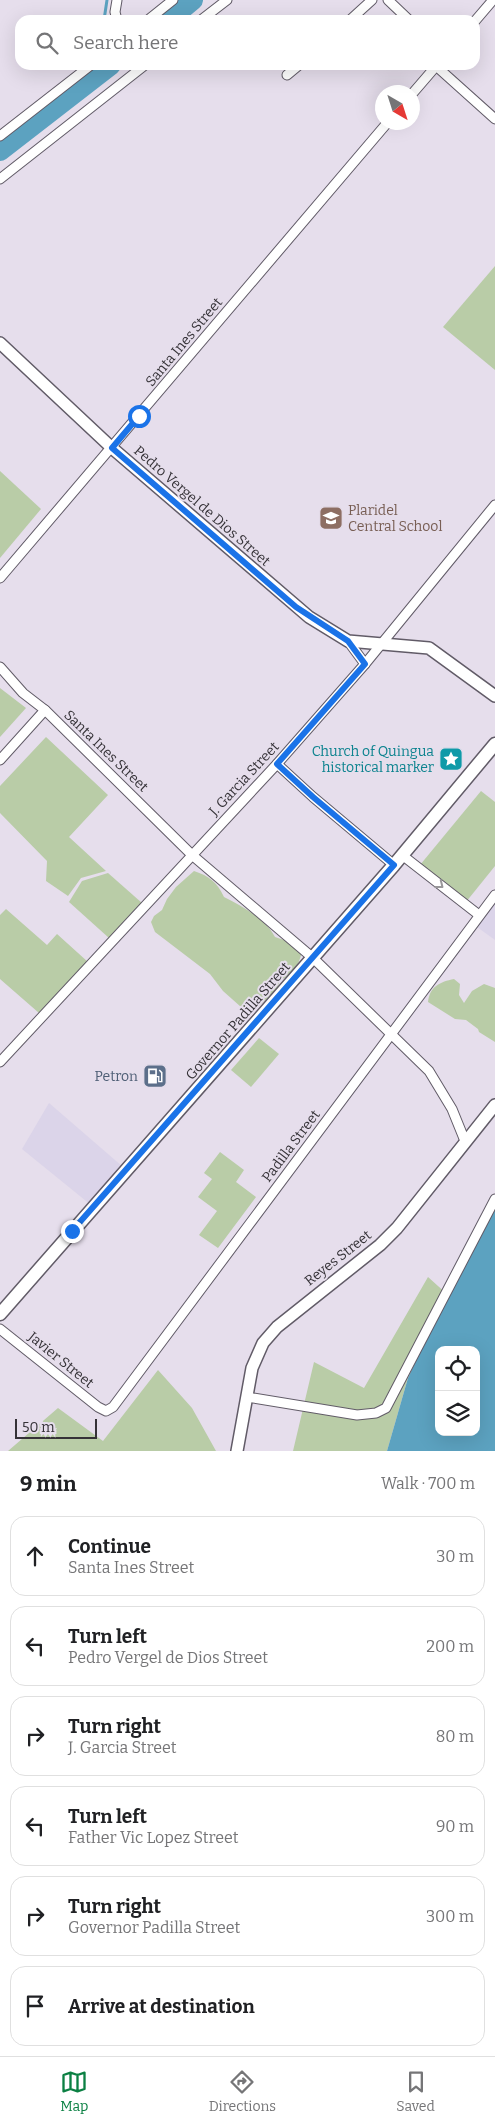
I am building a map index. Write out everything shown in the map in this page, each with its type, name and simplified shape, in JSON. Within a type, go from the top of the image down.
[{"type":"main road","name":"Governor Padilla Street","points":[[0,1314],[313,958],[495,744]]},
{"type":"street","points":[[115,15],[117,0]]},
{"type":"street","points":[[154,15],[173,0]]},
{"type":"street","points":[[208,15],[227,0]]},
{"type":"street","points":[[356,15],[372,0]]},
{"type":"street","points":[[388,0],[404,15]]},
{"type":"street","points":[[480,15],[493,0]]},
{"type":"street","points":[[0,136],[85,70]]},
{"type":"street","points":[[0,179],[137,70]]},
{"type":"street","points":[[287,76],[294,70]]},
{"type":"street","points":[[420,85],[433,70]]},
{"type":"street","points":[[440,70],[495,119]]},
{"type":"street","name":"Santa Ines Street","points":[[0,578],[381,130]]},
{"type":"street","name":"Pedro Vergel de Dios Street","points":[[0,343],[112,448],[296,607],[348,641],[365,664]]},
{"type":"street","name":"J. Garcia Street","points":[[0,1062],[277,764],[365,664],[495,505]]},
{"type":"street","name":"Pedro Vergel de Dios Street","points":[[348,641],[429,648],[495,696]]},
{"type":"street","name":"Santa Ines Street","points":[[0,667],[23,693],[45,710],[192,855],[313,958],[429,1071],[452,1109],[465,1141]]},
{"type":"street","points":[[0,760],[45,710]]},
{"type":"street","points":[[277,764],[313,797],[398,860],[479,915]]},
{"type":"street","name":"Padilla Street","points":[[106,1411],[113,1407],[392,1036],[495,895]]},
{"type":"street","name":"Reyes Street","points":[[237,1451],[252,1368],[263,1344],[272,1332],[300,1307],[380,1245],[397,1228],[495,1105]]},
{"type":"street","points":[[247,1398],[356,1415],[376,1413],[386,1408],[495,1199]]},
{"type":"street","name":"Javier Street","points":[[0,1329],[98,1407],[106,1411]]},
{"type":"shaded area","points":[[495,903],[495,940],[477,927]]},
{"type":"shaded area","points":[[49,1103],[123,1167],[91,1205],[22,1149]]},
{"type":"green space","points":[[495,266],[495,370],[443,327]]},
{"type":"green space","points":[[0,471],[41,509],[0,558]]},
{"type":"green space","points":[[0,688],[26,708],[0,737]]},
{"type":"green space","points":[[46,737],[108,795],[69,837],[106,871],[81,878],[68,896],[46,881],[47,861],[0,813],[0,786]]},
{"type":"green space","points":[[481,791],[495,802],[495,866],[466,902],[420,865]]},
{"type":"green space","points":[[194,871],[212,880],[224,897],[260,919],[275,937],[290,942],[302,952],[294,970],[279,981],[278,988],[256,1009],[241,1007],[223,991],[210,974],[155,932],[151,922],[154,916],[162,910],[176,887]]},
{"type":"green space","points":[[108,873],[142,903],[109,938],[69,902],[82,881]]},
{"type":"green space","points":[[6,909],[47,945],[57,934],[88,962],[39,1013],[0,979],[0,915]]},
{"type":"green space","points":[[454,979],[460,984],[459,995],[464,1003],[472,991],[484,984],[495,988],[495,1042],[479,1032],[478,1029],[466,1020],[455,1019],[428,1002],[433,988]]},
{"type":"green space","points":[[259,1038],[279,1054],[251,1087],[231,1070]]},
{"type":"green space","points":[[220,1152],[244,1170],[236,1182],[256,1197],[218,1248],[199,1235],[217,1211],[198,1197],[212,1179],[204,1173]]},
{"type":"green space","points":[[428,1277],[448,1295],[408,1378],[387,1451],[293,1451],[314,1362],[364,1388]]},
{"type":"green space","points":[[158,1370],[192,1408],[216,1451],[8,1451],[58,1408],[103,1441]]},
{"type":"water","points":[[495,1206],[495,1451],[387,1451],[408,1378],[431,1329]]},
{"type":"waterway","points":[[105,15],[107,0]]},
{"type":"waterway","points":[[175,15],[193,0]]},
{"type":"waterway","points":[[0,151],[105,70]]},
{"type":"place","name":"Plaridel Central School","points":[[331,518]]},
{"type":"place","name":"Church of Quingua historical marker","points":[[451,759]]},
{"type":"place","name":"Petron","points":[[155,1076]]},
{"type":"route","points":[[72,1231],[394,865],[277,764],[365,664],[348,641],[296,607],[112,448],[139,416]]}]
